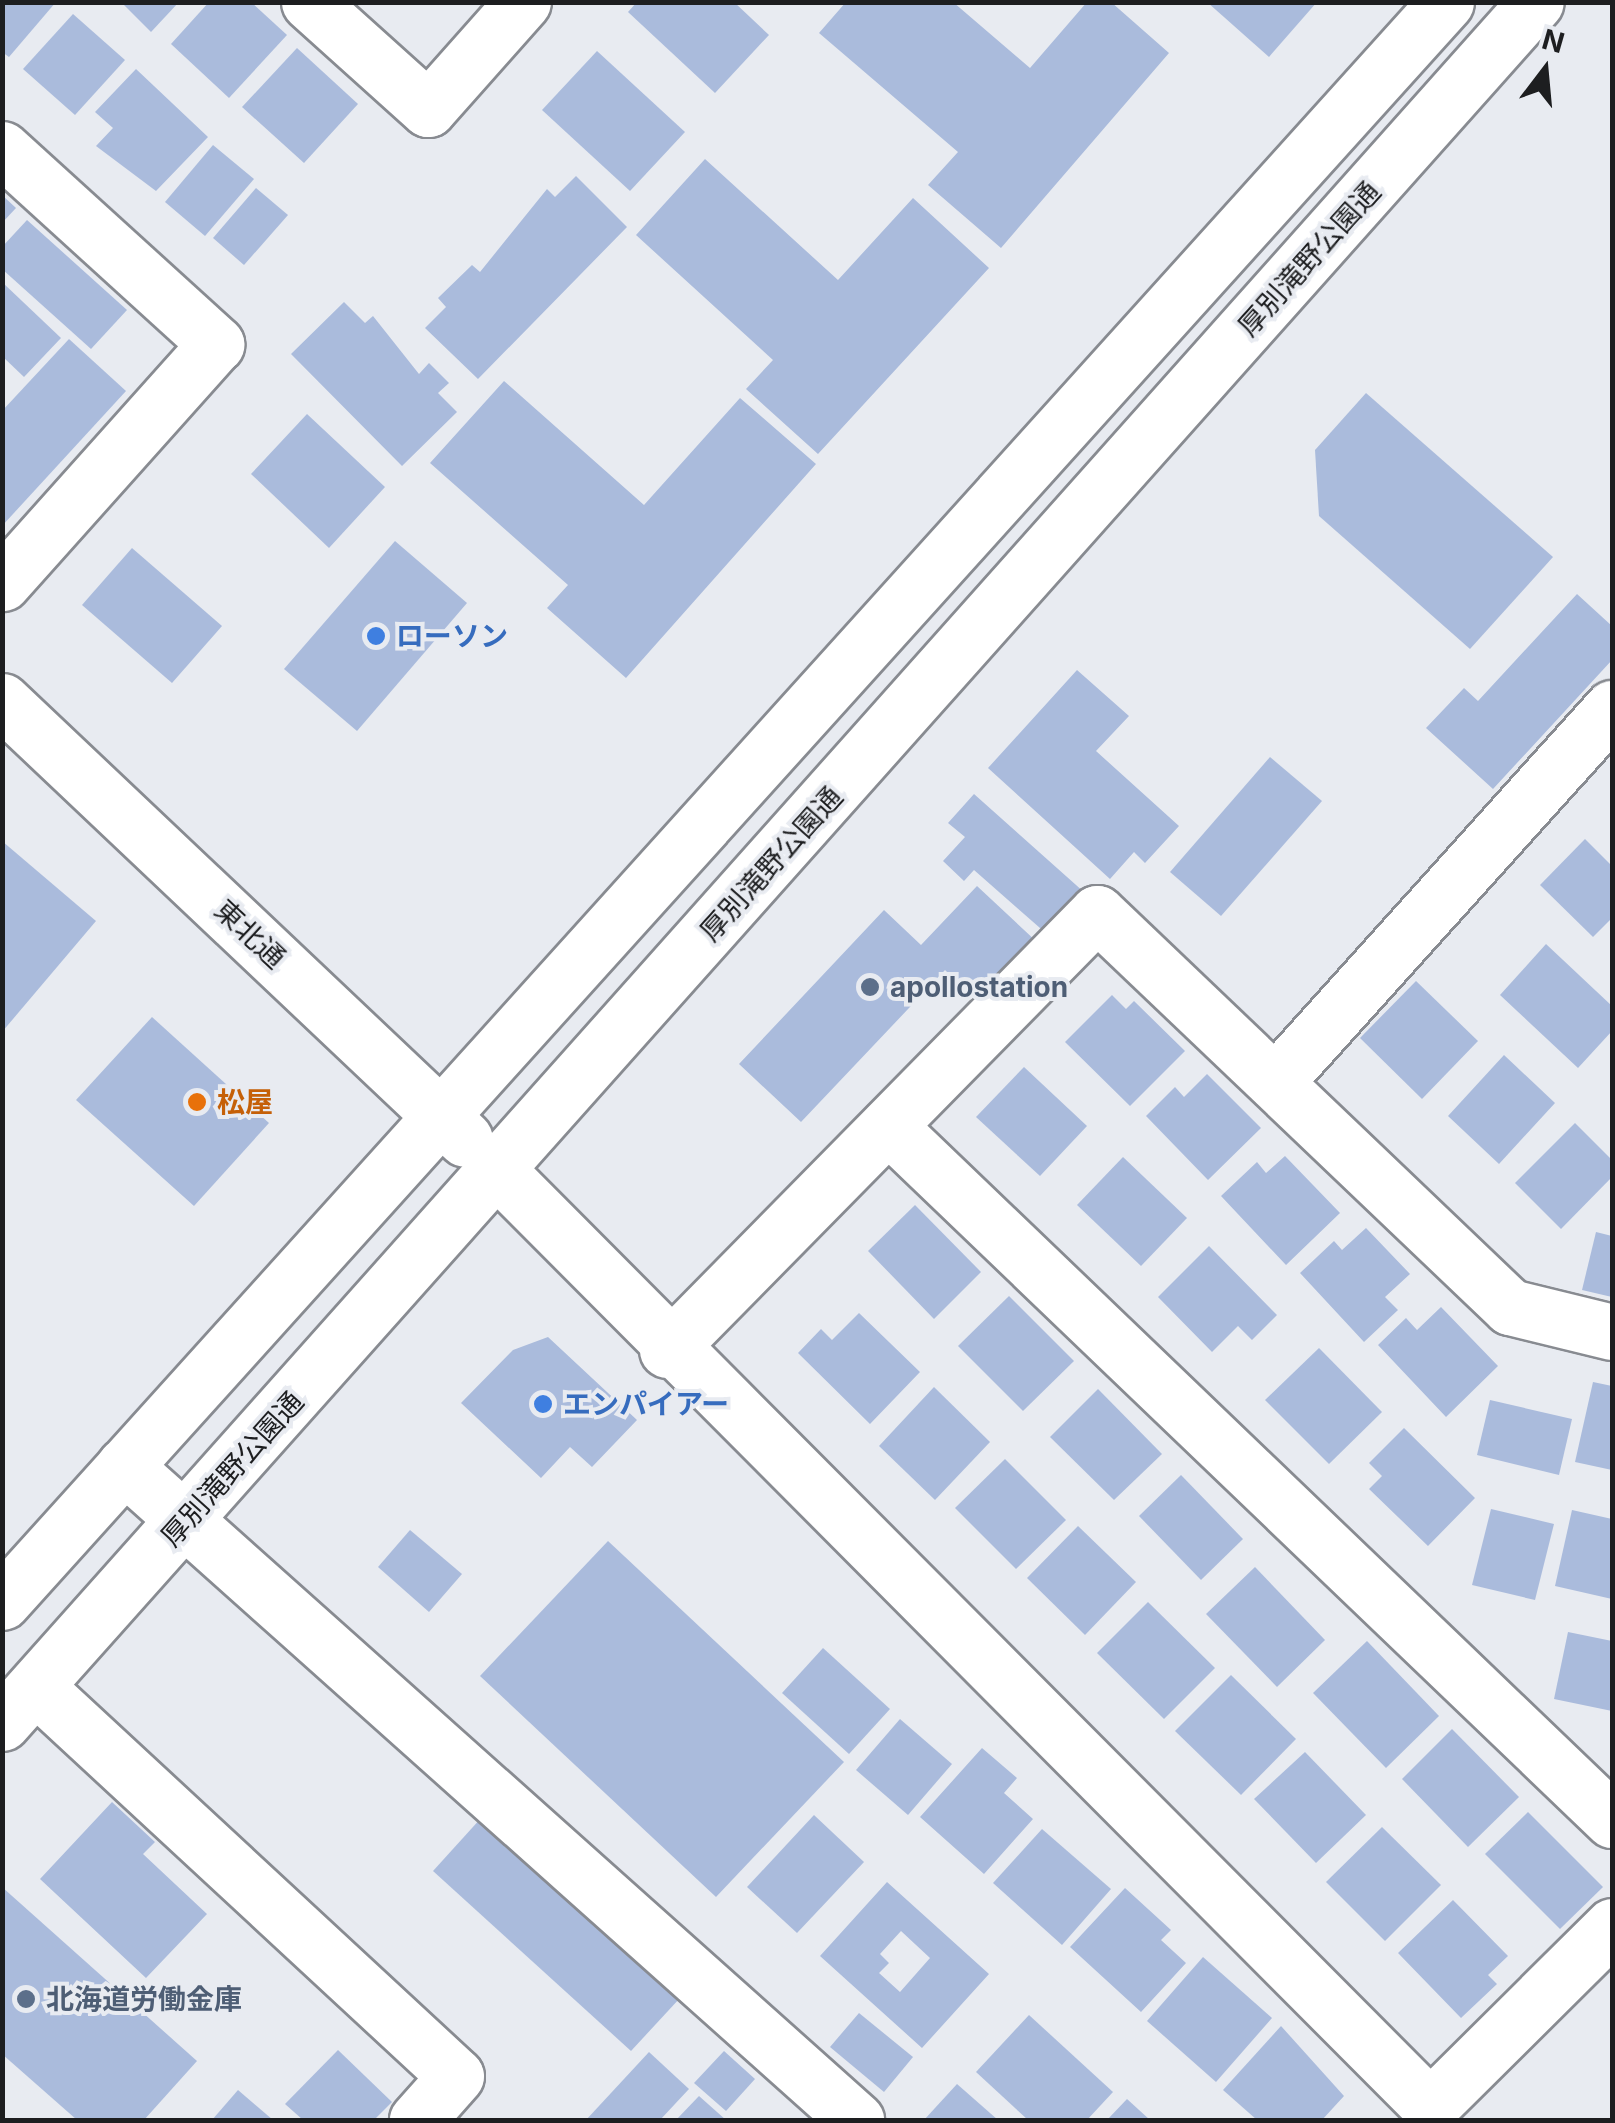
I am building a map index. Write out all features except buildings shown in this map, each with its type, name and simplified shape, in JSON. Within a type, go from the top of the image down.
[{"type":"street","points":[[309,2],[428,109],[523,2]]},
{"type":"street","points":[[2,1602],[1446,2]]},
{"type":"street","name":"厚別滝野公園通","points":[[19,1705],[190,1518],[1536,2]]},
{"type":"street","points":[[2,149],[216,344],[2,584]]},
{"type":"street","name":"東北通","points":[[2,701],[496,1169],[667,1350],[1430,2114]]},
{"type":"street","points":[[1276,1081],[1612,708]]},
{"type":"street","points":[[667,1350],[1097,913],[1510,1307],[1612,1332]]},
{"type":"street","points":[[888,1126],[1612,1820]]},
{"type":"street","points":[[124,1466],[190,1518],[856,2120]]},
{"type":"street","points":[[19,1705],[456,2076],[418,2120]]},
{"type":"street","points":[[1430,2114],[1612,1926]]},
{"type":"place","name":"ローソン","points":[[376,636]]},
{"type":"place","name":"apollostation","points":[[870,987]]},
{"type":"place","name":"松屋","points":[[197,1102]]},
{"type":"place","name":"エンパイアー","points":[[543,1404]]},
{"type":"place","name":"北海道労働金庫","points":[[26,1999]]}]
